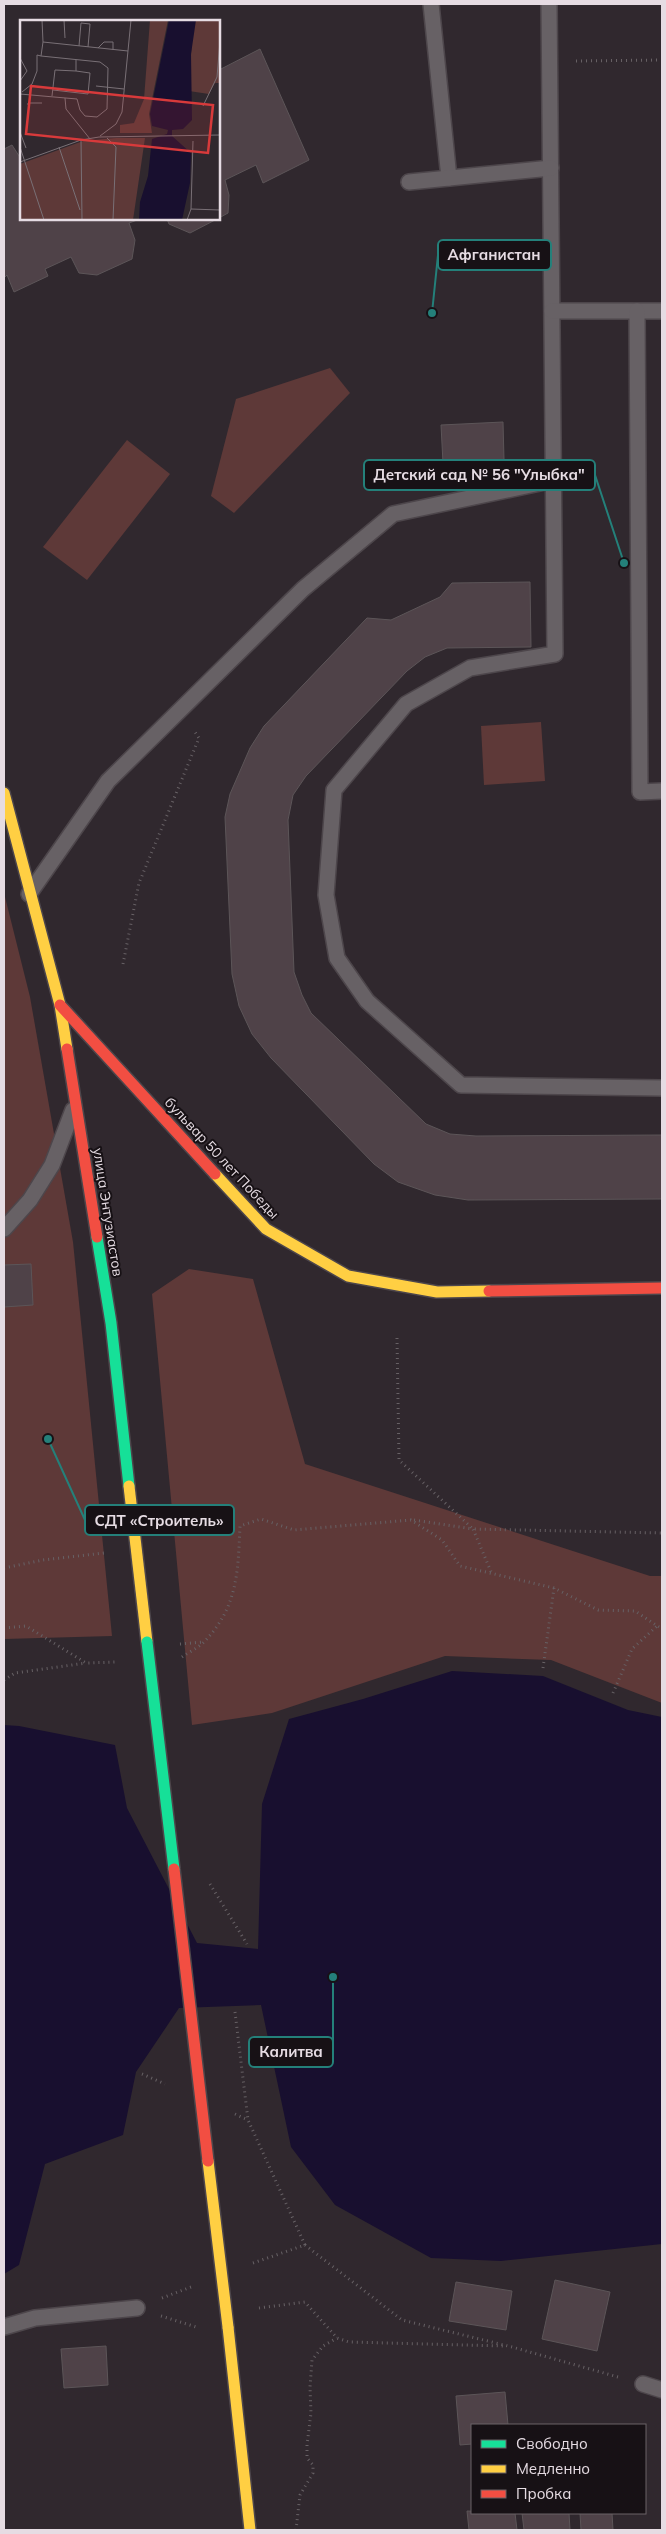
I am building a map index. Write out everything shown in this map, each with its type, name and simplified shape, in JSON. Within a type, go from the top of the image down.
[{"type":"main road","name":"улица Энтузиастов","points":[[4,793],[29,894],[60,1005],[111,1323],[250,2530]]},
{"type":"main road","name":"бульвар 50 лет Победы","points":[[60,1005],[266,1229],[348,1276],[437,1292],[662,1288]]},
{"type":"lane","points":[[431,4],[448,178]]},
{"type":"lane","points":[[549,4],[555,654],[470,668],[406,704],[334,790],[326,895],[337,958],[366,1001],[460,1085],[662,1088]]},
{"type":"lane","points":[[410,182],[550,168]]},
{"type":"lane","points":[[552,311],[662,311]]},
{"type":"lane","points":[[637,311],[640,792],[662,791]]},
{"type":"lane","points":[[29,894],[108,781],[303,589],[392,514],[554,480]]},
{"type":"lane","points":[[4,1229],[30,1200],[52,1165],[75,1106]]},
{"type":"lane","points":[[4,2327],[35,2318],[137,2308]]},
{"type":"lane","points":[[643,2384],[662,2390]]},
{"type":"path","points":[[568,61],[662,60]]},
{"type":"path","points":[[123,964],[139,883],[199,738],[180,709]]},
{"type":"path","points":[[397,1338],[399,1460],[473,1529],[492,1574]]},
{"type":"path","points":[[177,1660],[204,1642],[232,1602],[238,1569],[240,1526],[261,1519],[294,1530],[411,1520],[473,1529],[662,1533]]},
{"type":"path","points":[[411,1520],[442,1540],[460,1566],[554,1588],[598,1610],[636,1611],[662,1629]]},
{"type":"path","points":[[4,1568],[43,1560],[112,1552]]},
{"type":"path","points":[[543,1668],[554,1588]]},
{"type":"path","points":[[4,1628],[26,1626],[86,1663]]},
{"type":"path","points":[[613,1693],[632,1649],[658,1626]]},
{"type":"path","points":[[171,1645],[204,1642]]},
{"type":"path","points":[[4,1680],[15,1673],[86,1663],[122,1662]]},
{"type":"path","points":[[235,2012],[248,2120],[305,2245],[402,2320],[512,2347],[643,2384]]},
{"type":"path","points":[[246,2266],[305,2245]]},
{"type":"path","points":[[137,2308],[200,2283]]},
{"type":"path","points":[[258,2308],[305,2302],[337,2338],[349,2342],[512,2347]]},
{"type":"path","points":[[137,2308],[198,2327]]},
{"type":"path","points":[[296,2530],[300,2495],[313,2473],[312,2466],[307,2458],[311,2413],[310,2386],[312,2360],[323,2346],[337,2338]]},
{"type":"shaded area","points":[[330,368],[350,393],[234,513],[211,496],[236,399]]},
{"type":"shaded area","points":[[127,440],[170,474],[87,580],[43,547]]},
{"type":"shaded area","points":[[541,722],[545,781],[484,785],[481,726]]},
{"type":"shaded area","points":[[4,893],[30,997],[73,1242],[112,1636],[4,1639]]},
{"type":"shaded area","points":[[189,1269],[253,1279],[305,1464],[650,1576],[662,1576],[662,1703],[551,1660],[445,1656],[272,1713],[192,1725],[152,1294]]},
{"type":"shaded area","points":[[452,1671],[543,1676],[628,1710],[662,1717],[662,2244],[501,2261],[431,2258],[335,2205],[291,2147],[261,2005],[179,2008],[136,2072],[123,2135],[45,2164],[19,2265],[4,2274],[4,1725],[19,1726],[115,1745],[127,1808],[197,1943],[258,1949],[262,1804],[289,1719],[363,1699]]},
{"type":"building","points":[[260,49],[309,160],[263,183],[256,165],[225,180],[229,195],[228,213],[220,217],[220,69]]},
{"type":"building","points":[[12,145],[20,157],[20,220],[137,220],[129,223],[135,240],[132,259],[97,275],[79,273],[71,257],[45,269],[48,276],[14,292],[7,275],[4,278],[4,149]]},
{"type":"building","points":[[167,220],[215,220],[190,233],[169,224]]},
{"type":"building","points":[[503,422],[504,460],[443,463],[441,425]]},
{"type":"building","points":[[530,582],[531,647],[447,648],[425,657],[407,671],[306,776],[293,795],[288,820],[294,972],[311,1013],[426,1124],[450,1134],[476,1136],[662,1135],[662,1199],[468,1200],[435,1195],[398,1182],[374,1164],[271,1058],[252,1034],[239,1006],[232,974],[225,817],[230,794],[250,748],[264,726],[367,618],[391,620],[440,597],[452,583]]},
{"type":"building","points":[[31,1264],[33,1305],[4,1307],[4,1265]]},
{"type":"building","points":[[555,2280],[610,2292],[597,2351],[542,2339]]},
{"type":"building","points":[[456,2282],[512,2291],[506,2330],[449,2321]]},
{"type":"building","points":[[106,2346],[108,2385],[64,2388],[61,2349]]},
{"type":"building","points":[[505,2392],[508,2424],[471,2424],[471,2444],[460,2445],[456,2396]]},
{"type":"building","points":[[467,2511],[471,2511],[471,2514],[515,2514],[517,2530],[469,2530]]},
{"type":"building","points":[[522,2514],[569,2514],[570,2530],[524,2530]]},
{"type":"building","points":[[580,2514],[612,2514],[613,2530],[581,2530]]},
{"type":"traffic: fast","points":[[97,1237],[111,1323],[129,1486]]},
{"type":"traffic: fast","points":[[147,1642],[174,1869]]},
{"type":"traffic: slow","points":[[4,793],[60,1005],[67,1049]]},
{"type":"traffic: slow","points":[[215,1174],[266,1229],[348,1276],[437,1292],[489,1291]]},
{"type":"traffic: slow","points":[[129,1486],[147,1642]]},
{"type":"traffic: slow","points":[[208,2161],[228,2327]]},
{"type":"traffic: slow","points":[[228,2327],[250,2530]]},
{"type":"traffic: jam","points":[[60,1005],[215,1174]]},
{"type":"traffic: jam","points":[[67,1049],[97,1237]]},
{"type":"traffic: jam","points":[[489,1291],[662,1288]]},
{"type":"traffic: jam","points":[[174,1869],[208,2161]]},
{"type":"place","name":"Афганистан","points":[[432,313]]},
{"type":"place","name":"Детский сад № 56 \"Улыбка\"","points":[[624,563]]},
{"type":"place","name":"СДТ «Строитель»","points":[[48,1439]]},
{"type":"place","name":"Калитва","points":[[333,1977]]}]
